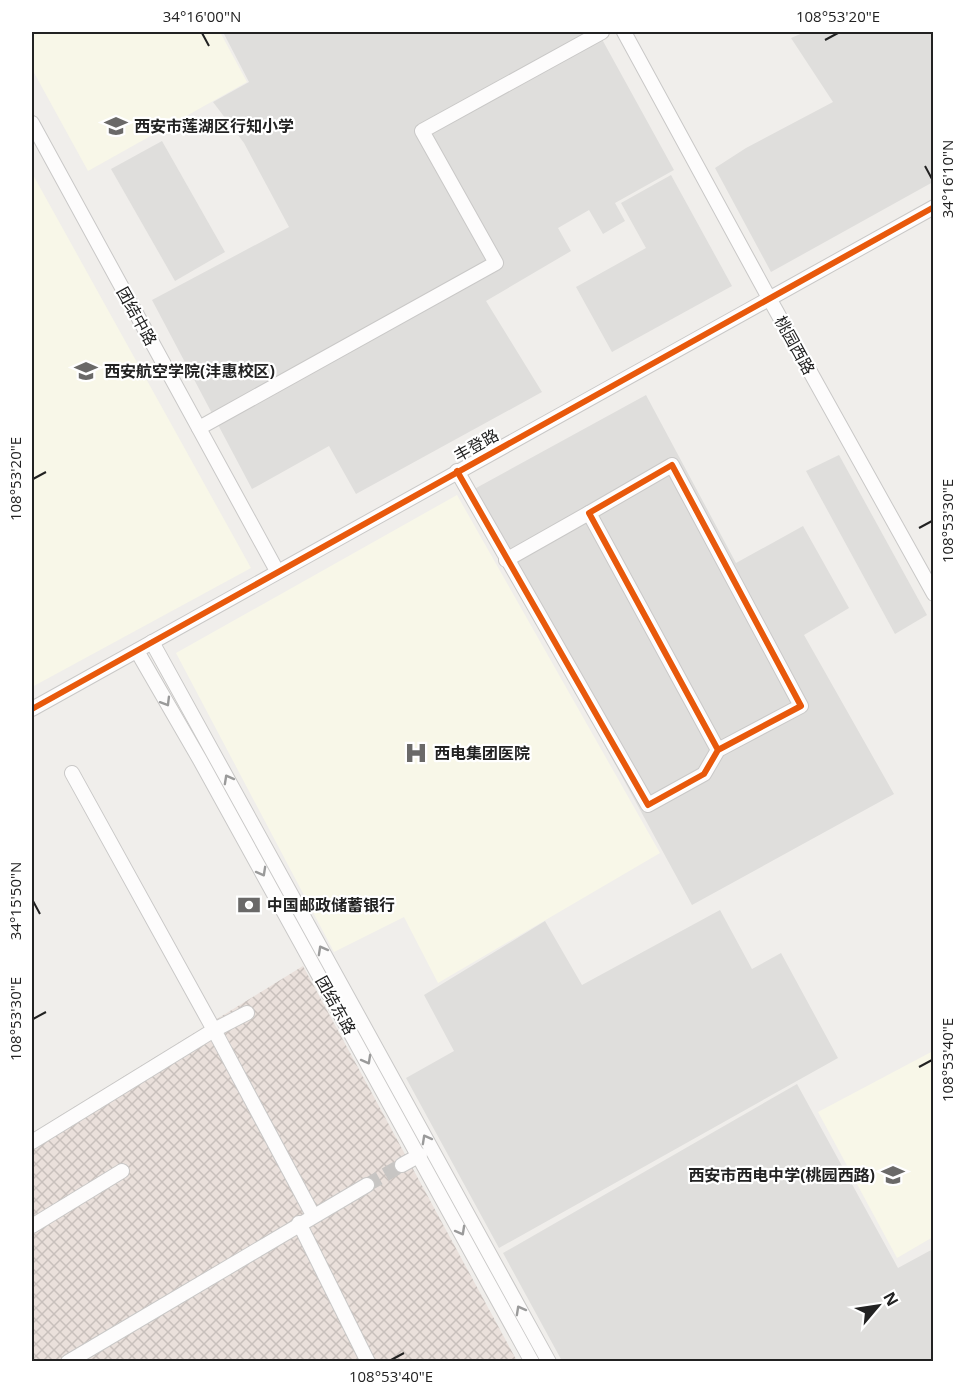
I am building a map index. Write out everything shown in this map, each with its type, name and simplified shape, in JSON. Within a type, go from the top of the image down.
[{"type":"street","points":[[199,428],[496,263],[422,130],[602,32]]},
{"type":"street","name":"桃园西路","points":[[624,32],[933,594]]},
{"type":"street","name":"团结中路","points":[[32,123],[277,571]]},
{"type":"street","name":"丰登路","points":[[32,709],[933,207]]},
{"type":"street","points":[[457,471],[506,560],[648,805],[704,774],[718,750],[801,706],[672,465],[506,560]]},
{"type":"street","points":[[589,513],[718,750]]},
{"type":"street","points":[[153,642],[549,1362]]},
{"type":"street","name":"团结东路","points":[[136,651],[200,760],[420,1155],[532,1362]]},
{"type":"street","points":[[72,773],[313,1215]]},
{"type":"street","points":[[32,1142],[214,1030],[247,1013]]},
{"type":"street","points":[[402,1165],[420,1155]]},
{"type":"street","points":[[32,1226],[122,1171]]},
{"type":"street","points":[[68,1362],[299,1223],[367,1185]]},
{"type":"street","points":[[299,1223],[365,1360]]},
{"type":"shaded area","name":"西安市莲湖区行知小学","points":[[32,32],[220,32],[247,82],[88,171],[32,69]]},
{"type":"shaded area","points":[[223,32],[598,32],[674,170],[615,203],[625,221],[603,234],[589,210],[558,228],[571,251],[486,301],[542,392],[356,494],[329,446],[252,489],[152,300],[289,227],[244,143],[213,102],[249,82]]},
{"type":"shaded area","points":[[805,32],[933,32],[933,182],[771,272],[715,168],[746,148],[833,102],[791,38]]},
{"type":"shaded area","points":[[162,141],[225,252],[175,281],[111,169]]},
{"type":"shaded area","name":"西安航空学院(沣惠校区)","points":[[32,173],[251,568],[32,687]]},
{"type":"shaded area","points":[[671,175],[732,286],[612,352],[576,287],[646,248],[621,203]]},
{"type":"shaded area","points":[[646,395],[736,563],[803,526],[849,608],[804,635],[894,794],[692,905],[467,493]]},
{"type":"shaded area","points":[[839,455],[927,615],[895,634],[806,471]]},
{"type":"shaded area","name":"西电集团医院","points":[[457,495],[660,853],[438,983],[404,917],[334,952],[176,653]]},
{"type":"shaded area","points":[[720,910],[752,969],[781,953],[838,1058],[499,1248],[406,1078],[454,1051],[424,995],[545,921],[582,985]]},
{"type":"shaded area","points":[[303,966],[517,1361],[32,1362],[32,1133]]},
{"type":"shaded area","name":"西安市西电中学(桃园西路)","points":[[933,1051],[933,1237],[897,1258],[818,1112]]},
{"type":"shaded area","points":[[797,1084],[898,1268],[933,1249],[933,1361],[562,1361],[503,1253]]},
{"type":"tunnel","points":[[367,1185],[402,1165]]},
{"type":"cycle path","points":[[32,709],[934,207]]},
{"type":"cycle path","points":[[457,471],[648,805],[704,774],[718,750],[801,706],[672,465],[589,513],[718,750]]},
{"type":"place","name":"西安市莲湖区行知小学","points":[[116,126]]},
{"type":"place","name":"西安航空学院(沣惠校区)","points":[[86,371]]},
{"type":"place","name":"西电集团医院","points":[[416,753]]},
{"type":"place","name":"中国邮政储蓄银行","points":[[249,905]]},
{"type":"place","name":"西安市西电中学(桃园西路)","points":[[893,1175]]}]
